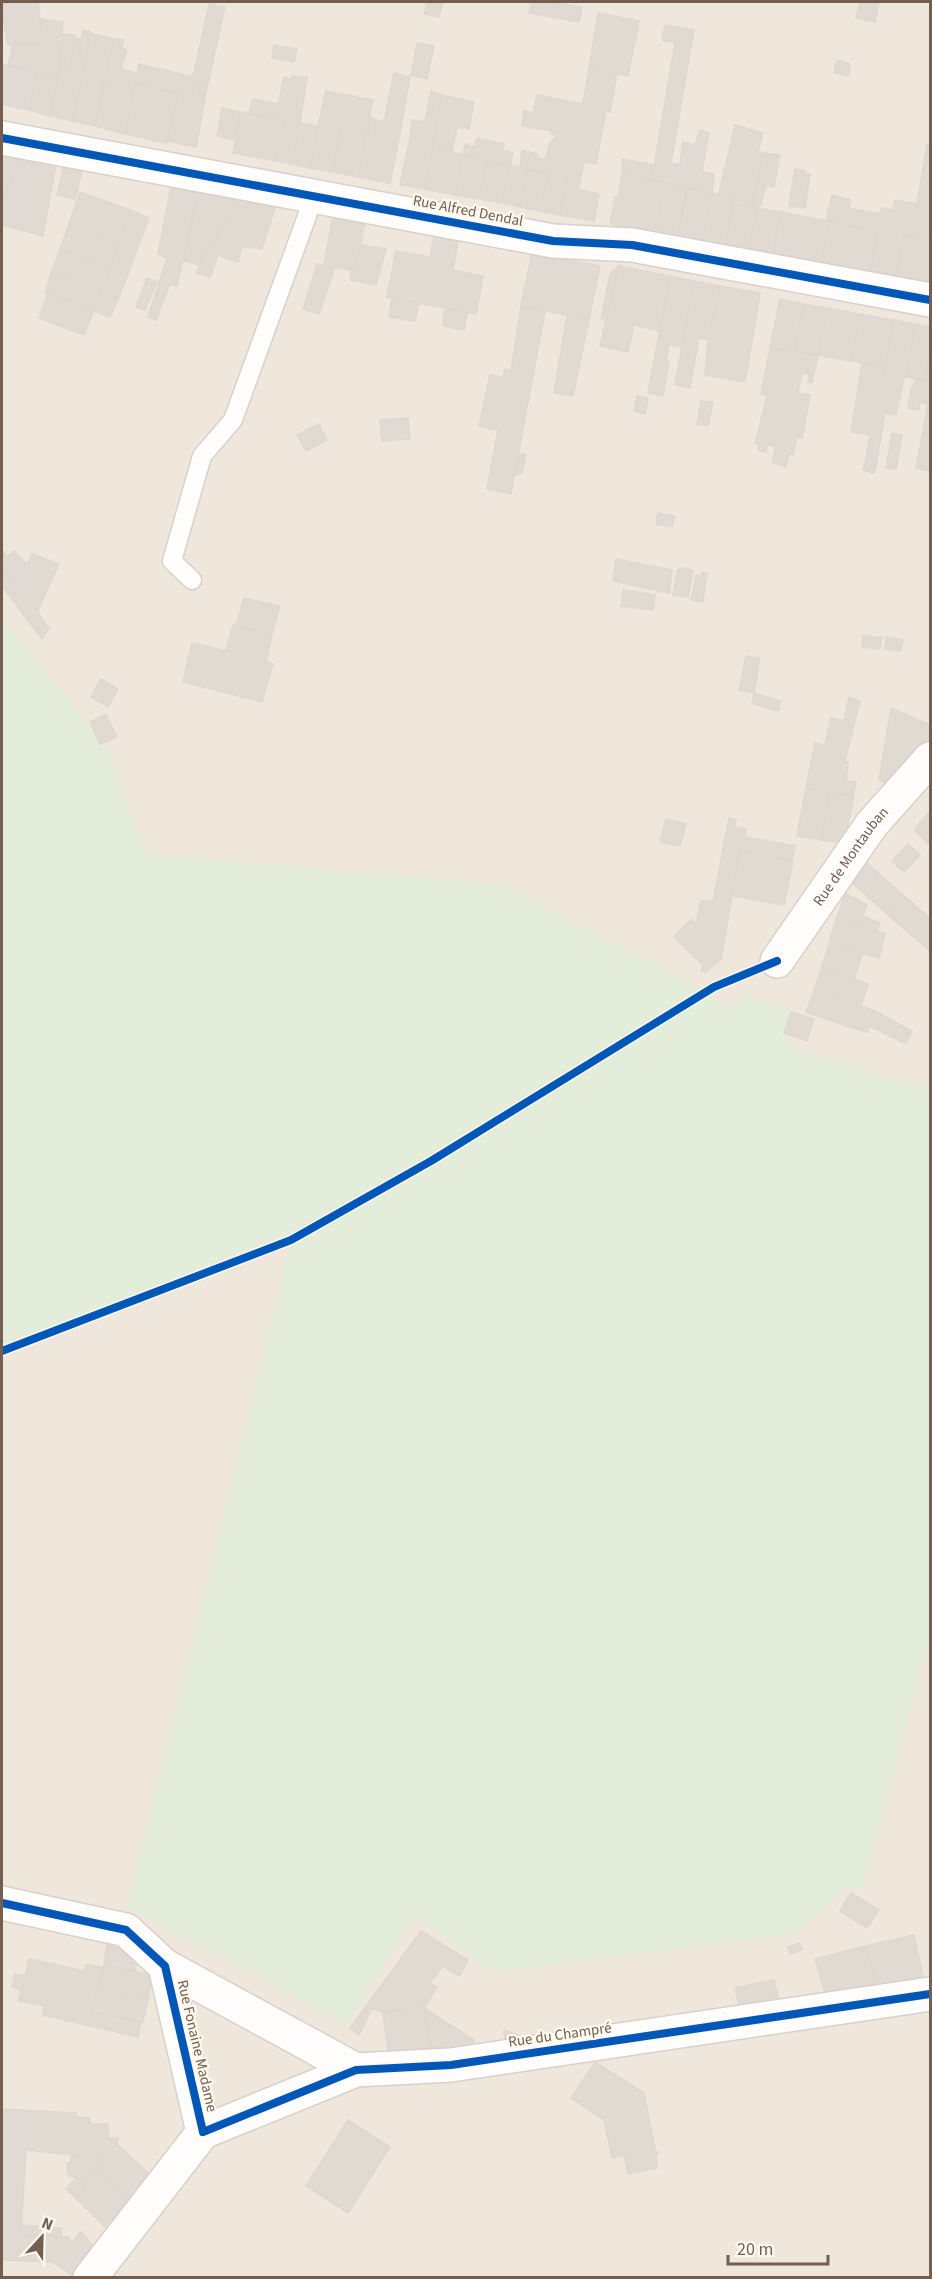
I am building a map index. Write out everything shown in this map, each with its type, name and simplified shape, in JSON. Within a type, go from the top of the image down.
[{"type":"street","name":"Rue Alfred Dendal","points":[[2,138],[553,241],[632,246],[930,300]]},
{"type":"street","name":"Rue de Montauban","points":[[777,961],[872,824],[930,759]]},
{"type":"street","name":"Rue Fonaine Madame","points":[[2,1903],[126,1930],[165,1966],[356,2070]]},
{"type":"street","name":"Rue Fonaine Madame","points":[[165,1966],[203,2132]]},
{"type":"street","name":"Rue du Champré","points":[[203,2132],[356,2070],[451,2065],[930,1994]]},
{"type":"street","points":[[90,2277],[203,2132]]},
{"type":"lane","points":[[192,580],[172,561],[202,456],[233,420],[313,196]]},
{"type":"shaded area","points":[[2,2],[930,2],[930,2277],[2,2277]]},
{"type":"green space","points":[[2,619],[105,746],[147,854],[500,884],[655,964],[731,1009],[748,994],[797,1016],[788,1048],[930,1089],[930,1634],[863,1888],[847,1887],[795,1934],[492,1972],[415,1915],[347,2024],[127,1907],[291,1240],[2,1353]]},
{"type":"building","points":[[2,2],[38,2],[43,43],[8,45]]},
{"type":"building","points":[[427,2],[443,2],[439,17],[424,14]]},
{"type":"building","points":[[531,2],[582,7],[579,22],[529,13]]},
{"type":"building","points":[[860,2],[879,2],[875,22],[856,18]]},
{"type":"building","points":[[209,4],[225,7],[207,88],[195,85],[192,97],[136,83],[139,64],[193,77]]},
{"type":"building","points":[[598,13],[639,21],[628,76],[589,69]]},
{"type":"building","points":[[40,19],[63,22],[58,76],[8,66],[13,44],[43,43]]},
{"type":"building","points":[[665,25],[694,30],[671,163],[680,165],[683,142],[695,145],[700,130],[709,133],[702,172],[714,174],[712,193],[652,180],[675,43],[662,40]]},
{"type":"building","points":[[83,30],[91,32],[81,82],[58,76],[60,68],[69,69],[76,38],[81,40]]},
{"type":"building","points":[[90,33],[114,39],[103,86],[81,82]]},
{"type":"building","points":[[63,34],[74,35],[76,38],[69,69],[60,68]]},
{"type":"building","points":[[114,39],[123,40],[122,48],[127,50],[121,69],[138,74],[133,93],[103,86]]},
{"type":"building","points":[[417,43],[434,46],[427,79],[411,75]]},
{"type":"building","points":[[274,45],[297,49],[294,62],[272,58]]},
{"type":"building","points":[[837,60],[850,64],[848,76],[834,73]]},
{"type":"building","points":[[2,65],[37,72],[29,110],[2,104]]},
{"type":"building","points":[[589,69],[617,74],[610,112],[606,111],[596,164],[584,162],[578,189],[599,194],[594,221],[560,215],[568,178],[520,168],[522,150],[537,154],[536,158],[546,159],[549,144],[557,135],[551,134],[552,131],[522,126],[524,110],[533,113],[537,95],[583,104]]},
{"type":"building","points":[[37,72],[58,76],[50,116],[29,110]]},
{"type":"building","points":[[394,73],[410,77],[398,143],[374,137],[376,120],[384,121]]},
{"type":"building","points":[[58,76],[81,82],[73,121],[50,116]]},
{"type":"building","points":[[292,76],[307,78],[300,123],[249,114],[253,99],[278,104],[284,77],[292,80]]},
{"type":"building","points":[[81,82],[103,86],[95,126],[73,121]]},
{"type":"building","points":[[135,83],[178,94],[167,143],[125,134]]},
{"type":"building","points":[[195,85],[207,88],[196,147],[167,141],[178,94],[192,97]]},
{"type":"building","points":[[103,86],[133,93],[125,134],[95,126]]},
{"type":"building","points":[[326,91],[373,100],[369,116],[376,120],[374,137],[366,135],[367,130],[342,125],[340,131],[318,126]]},
{"type":"building","points":[[431,91],[442,95],[434,142],[410,138],[412,120],[425,122]]},
{"type":"building","points":[[442,95],[474,102],[469,129],[457,127],[452,152],[433,148]]},
{"type":"building","points":[[222,108],[240,112],[235,140],[217,136]]},
{"type":"building","points":[[240,112],[284,120],[276,161],[233,153]]},
{"type":"building","points":[[284,120],[300,123],[292,164],[276,161]]},
{"type":"building","points":[[300,123],[318,126],[310,168],[292,164]]},
{"type":"building","points":[[342,125],[367,130],[359,177],[333,172]]},
{"type":"building","points":[[735,125],[763,133],[758,151],[763,153],[752,207],[733,204],[735,197],[719,194]]},
{"type":"building","points":[[318,126],[340,131],[333,172],[310,168]]},
{"type":"building","points":[[366,135],[398,143],[390,183],[359,177]]},
{"type":"building","points":[[410,138],[434,142],[425,189],[400,185]]},
{"type":"building","points":[[477,138],[504,144],[502,150],[513,153],[510,166],[463,155],[465,144],[474,147]]},
{"type":"building","points":[[927,145],[930,146],[928,241],[904,235],[897,275],[870,270],[878,232],[826,221],[832,195],[851,200],[849,208],[880,214],[881,208],[893,210],[895,200],[917,204]]},
{"type":"building","points":[[433,148],[462,154],[455,195],[425,189]]},
{"type":"building","points":[[2,152],[23,157],[2,202]]},
{"type":"building","points":[[763,153],[780,155],[774,187],[766,185],[761,205],[757,208],[752,207]]},
{"type":"building","points":[[462,154],[487,160],[479,199],[455,195]]},
{"type":"building","points":[[23,157],[56,164],[43,236],[2,225],[2,202]]},
{"type":"building","points":[[623,159],[654,165],[652,180],[622,173]]},
{"type":"building","points":[[487,160],[509,165],[502,203],[479,199]]},
{"type":"building","points":[[509,165],[528,170],[520,207],[502,203]]},
{"type":"building","points":[[64,166],[82,171],[75,199],[57,195]]},
{"type":"building","points":[[795,169],[810,174],[805,208],[789,206]]},
{"type":"building","points":[[528,170],[548,174],[540,211],[520,207]]},
{"type":"building","points":[[622,173],[663,182],[657,233],[610,224],[615,197],[618,198]]},
{"type":"building","points":[[548,174],[568,178],[560,215],[540,211]]},
{"type":"building","points":[[663,182],[687,187],[678,237],[657,233]]},
{"type":"building","points":[[171,187],[198,193],[177,286],[170,284],[156,320],[148,317],[167,258],[158,254]]},
{"type":"building","points":[[687,189],[712,193],[702,241],[678,237]]},
{"type":"building","points":[[80,192],[130,210],[118,244],[68,227]]},
{"type":"building","points":[[198,193],[239,200],[199,265],[184,261]]},
{"type":"building","points":[[712,193],[735,197],[725,245],[702,241]]},
{"type":"building","points":[[239,200],[275,208],[262,249],[242,246],[238,262],[218,255],[210,277],[196,273]]},
{"type":"building","points":[[733,204],[757,208],[749,249],[725,245]]},
{"type":"building","points":[[757,208],[780,212],[773,254],[749,249]]},
{"type":"building","points":[[130,210],[149,218],[128,274],[110,268]]},
{"type":"building","points":[[780,212],[829,221],[821,262],[773,254]]},
{"type":"building","points":[[333,216],[365,223],[355,271],[324,265]]},
{"type":"building","points":[[829,221],[878,232],[870,273],[821,262]]},
{"type":"building","points":[[68,227],[118,244],[110,268],[60,249]]},
{"type":"building","points":[[930,231],[930,284],[896,278],[904,235],[928,241]]},
{"type":"building","points":[[434,236],[458,241],[453,270],[483,276],[476,314],[387,297],[396,251],[430,257]]},
{"type":"building","points":[[360,245],[386,249],[376,285],[350,280],[352,271],[355,271]]},
{"type":"building","points":[[60,249],[110,268],[101,291],[52,271]]},
{"type":"building","points":[[532,253],[600,266],[589,319],[521,306]]},
{"type":"building","points":[[317,264],[335,267],[319,314],[303,309]]},
{"type":"building","points":[[619,266],[670,276],[660,331],[634,325],[628,352],[600,346]]},
{"type":"building","points":[[619,266],[606,320],[601,319],[610,274]]},
{"type":"building","points":[[110,268],[128,274],[119,297],[101,291]]},
{"type":"building","points":[[52,271],[101,291],[94,311],[45,292]]},
{"type":"building","points":[[670,276],[694,281],[682,347],[669,344],[666,361],[669,361],[663,396],[648,393]]},
{"type":"building","points":[[147,278],[157,282],[145,310],[136,307]]},
{"type":"building","points":[[694,281],[721,286],[708,339],[699,338],[690,388],[675,385]]},
{"type":"building","points":[[721,286],[760,293],[745,382],[705,375],[708,339]]},
{"type":"building","points":[[101,291],[119,297],[110,317],[94,311]]},
{"type":"building","points":[[48,293],[94,311],[84,335],[39,318]]},
{"type":"building","points":[[392,298],[419,303],[415,321],[389,317]]},
{"type":"building","points":[[780,299],[804,304],[794,352],[770,348]]},
{"type":"building","points":[[804,304],[827,308],[818,355],[794,352]]},
{"type":"building","points":[[521,306],[545,311],[511,494],[487,489],[498,430],[479,426],[490,375],[503,377],[505,369],[511,371]]},
{"type":"building","points":[[445,308],[467,312],[464,330],[443,326]]},
{"type":"building","points":[[827,308],[860,314],[851,361],[818,355]]},
{"type":"building","points":[[860,314],[893,320],[885,368],[851,361]]},
{"type":"building","points":[[567,315],[589,319],[573,396],[554,393]]},
{"type":"building","points":[[893,320],[915,324],[906,377],[884,373]]},
{"type":"building","points":[[915,324],[930,327],[930,351],[925,381],[906,377]]},
{"type":"building","points":[[770,348],[818,355],[812,383],[808,382],[809,374],[802,373],[798,393],[810,395],[802,438],[797,437],[793,455],[789,453],[786,467],[772,462],[776,447],[767,444],[766,452],[758,450],[759,444],[755,444],[767,396],[761,394]]},
{"type":"building","points":[[930,351],[930,382],[925,381]]},
{"type":"building","points":[[862,363],[885,368],[884,373],[904,377],[896,415],[885,413],[876,466],[865,463],[870,435],[851,432]]},
{"type":"building","points":[[916,379],[930,382],[930,471],[916,468],[928,404],[920,402],[919,410],[908,408],[911,389]]},
{"type":"building","points":[[637,396],[648,398],[645,414],[634,411]]},
{"type":"building","points":[[701,401],[713,402],[708,426],[697,424]]},
{"type":"building","points":[[408,418],[410,439],[382,441],[380,420]]},
{"type":"building","points":[[319,424],[327,440],[306,451],[297,435]]},
{"type":"building","points":[[892,433],[902,435],[896,469],[886,468]]},
{"type":"building","points":[[519,454],[526,454],[522,473],[515,475]]},
{"type":"building","points":[[865,463],[876,466],[874,473],[863,470]]},
{"type":"building","points":[[658,513],[675,516],[672,527],[656,524]]},
{"type":"building","points":[[2,549],[7,557],[14,551],[27,564],[32,554],[59,564],[37,613],[33,605],[2,570]]},
{"type":"building","points":[[616,559],[672,570],[669,593],[613,581]]},
{"type":"building","points":[[681,568],[693,570],[688,597],[673,595],[678,570]]},
{"type":"building","points":[[2,570],[33,605],[49,629],[42,639],[2,586]]},
{"type":"building","points":[[702,572],[707,573],[703,602],[691,600],[696,575],[702,577]]},
{"type":"building","points":[[623,590],[655,595],[653,610],[621,606]]},
{"type":"building","points":[[244,598],[280,606],[272,634],[236,626]]},
{"type":"building","points":[[233,625],[272,634],[266,661],[273,664],[262,702],[183,682],[192,643],[226,651]]},
{"type":"building","points":[[863,635],[882,638],[880,649],[862,647]]},
{"type":"building","points":[[886,637],[903,640],[901,651],[885,649]]},
{"type":"building","points":[[746,656],[760,658],[754,693],[739,690]]},
{"type":"building","points":[[101,679],[118,689],[108,707],[91,697]]},
{"type":"building","points":[[754,693],[780,701],[779,710],[752,703]]},
{"type":"building","points":[[849,697],[860,701],[845,761],[848,762],[846,781],[856,782],[853,796],[806,788],[815,743],[825,745],[831,718],[844,721]]},
{"type":"building","points":[[891,708],[930,725],[930,747],[896,786],[879,780]]},
{"type":"building","points":[[106,715],[117,737],[100,744],[90,722]]},
{"type":"building","points":[[806,788],[829,792],[822,840],[797,836]]},
{"type":"building","points":[[829,792],[854,797],[844,843],[822,840]]},
{"type":"building","points":[[930,811],[930,845],[914,830]]},
{"type":"building","points":[[729,818],[736,820],[734,827],[746,829],[745,837],[795,846],[792,860],[740,851],[721,959],[706,972],[701,971],[703,965],[674,937],[691,919],[696,924],[701,900],[713,902]]},
{"type":"building","points":[[666,819],[686,824],[680,846],[660,842]]},
{"type":"building","points":[[908,844],[920,855],[904,872],[892,861]]},
{"type":"building","points":[[740,851],[793,861],[784,905],[732,896]]},
{"type":"building","points":[[866,862],[902,894],[886,913],[849,880]]},
{"type":"building","points":[[845,893],[867,905],[862,916],[880,923],[877,931],[837,917]]},
{"type":"building","points":[[902,894],[930,918],[928,928],[930,951],[886,913]]},
{"type":"building","points":[[837,917],[885,934],[879,958],[829,942]]},
{"type":"building","points":[[830,942],[863,953],[854,980],[821,969]]},
{"type":"building","points":[[821,969],[868,984],[861,1006],[814,991]]},
{"type":"building","points":[[814,991],[861,1006],[853,1028],[806,1012]]},
{"type":"building","points":[[861,1006],[912,1031],[906,1044],[870,1026],[867,1032],[853,1028]]},
{"type":"building","points":[[791,1012],[814,1019],[807,1041],[784,1033]]},
{"type":"building","points":[[851,1893],[879,1910],[867,1928],[840,1911]]},
{"type":"building","points":[[421,1931],[468,1960],[459,1976],[443,1966],[430,1983],[437,1987],[424,2008],[424,2006],[383,2013],[372,2008],[359,2035],[350,2028]]},
{"type":"building","points":[[914,1935],[923,1976],[879,1989],[866,1946]]},
{"type":"building","points":[[799,1943],[802,1950],[790,1954],[788,1947]]},
{"type":"building","points":[[107,1945],[138,1957],[135,1971],[104,1965]]},
{"type":"building","points":[[866,1946],[879,1989],[828,2002],[815,1959]]},
{"type":"building","points":[[29,1959],[84,1971],[86,1964],[103,1967],[92,2012],[141,2022],[138,2037],[43,2015],[44,2006],[18,2001],[21,1990],[12,1987],[15,1974],[25,1976]]},
{"type":"building","points":[[104,1965],[152,1975],[148,1999],[98,1988]]},
{"type":"building","points":[[774,1980],[778,1997],[739,2004],[735,1988]]},
{"type":"building","points":[[98,1988],[148,1999],[143,2022],[92,2012]]},
{"type":"building","points":[[424,2006],[431,2053],[389,2060],[383,2012]]},
{"type":"building","points":[[424,2008],[474,2040],[475,2047],[431,2053]]},
{"type":"building","points":[[504,2030],[521,2036],[522,2041],[505,2042]]},
{"type":"building","points":[[595,2062],[644,2093],[655,2149],[612,2158],[604,2120],[571,2098]]},
{"type":"building","points":[[2,2109],[76,2113],[76,2117],[90,2118],[90,2124],[108,2124],[108,2138],[118,2138],[117,2144],[103,2158],[26,2150],[21,2235],[68,2237],[72,2242],[81,2232],[97,2251],[77,2278],[52,2262],[2,2260]]},
{"type":"building","points":[[348,2120],[390,2147],[348,2213],[306,2186]]},
{"type":"building","points":[[117,2144],[151,2176],[129,2200],[94,2167]]},
{"type":"building","points":[[655,2149],[658,2154],[656,2154],[657,2168],[628,2174],[624,2155]]},
{"type":"building","points":[[71,2155],[103,2158],[80,2183],[85,2187],[76,2198],[66,2189],[76,2178],[68,2175],[67,2163],[71,2163]]},
{"type":"building","points":[[94,2167],[129,2200],[105,2227],[76,2198],[85,2187],[80,2183]]},
{"type":"building","points":[[21,2225],[62,2228],[61,2237],[21,2235]]},
{"type":"cycle path","points":[[2,138],[553,241],[632,245],[930,300]]},
{"type":"cycle path","points":[[2,1351],[291,1240],[431,1161],[714,987],[777,961]]},
{"type":"cycle path","points":[[2,1903],[126,1930],[165,1966],[203,2132],[356,2070],[451,2065],[930,1994]]}]
